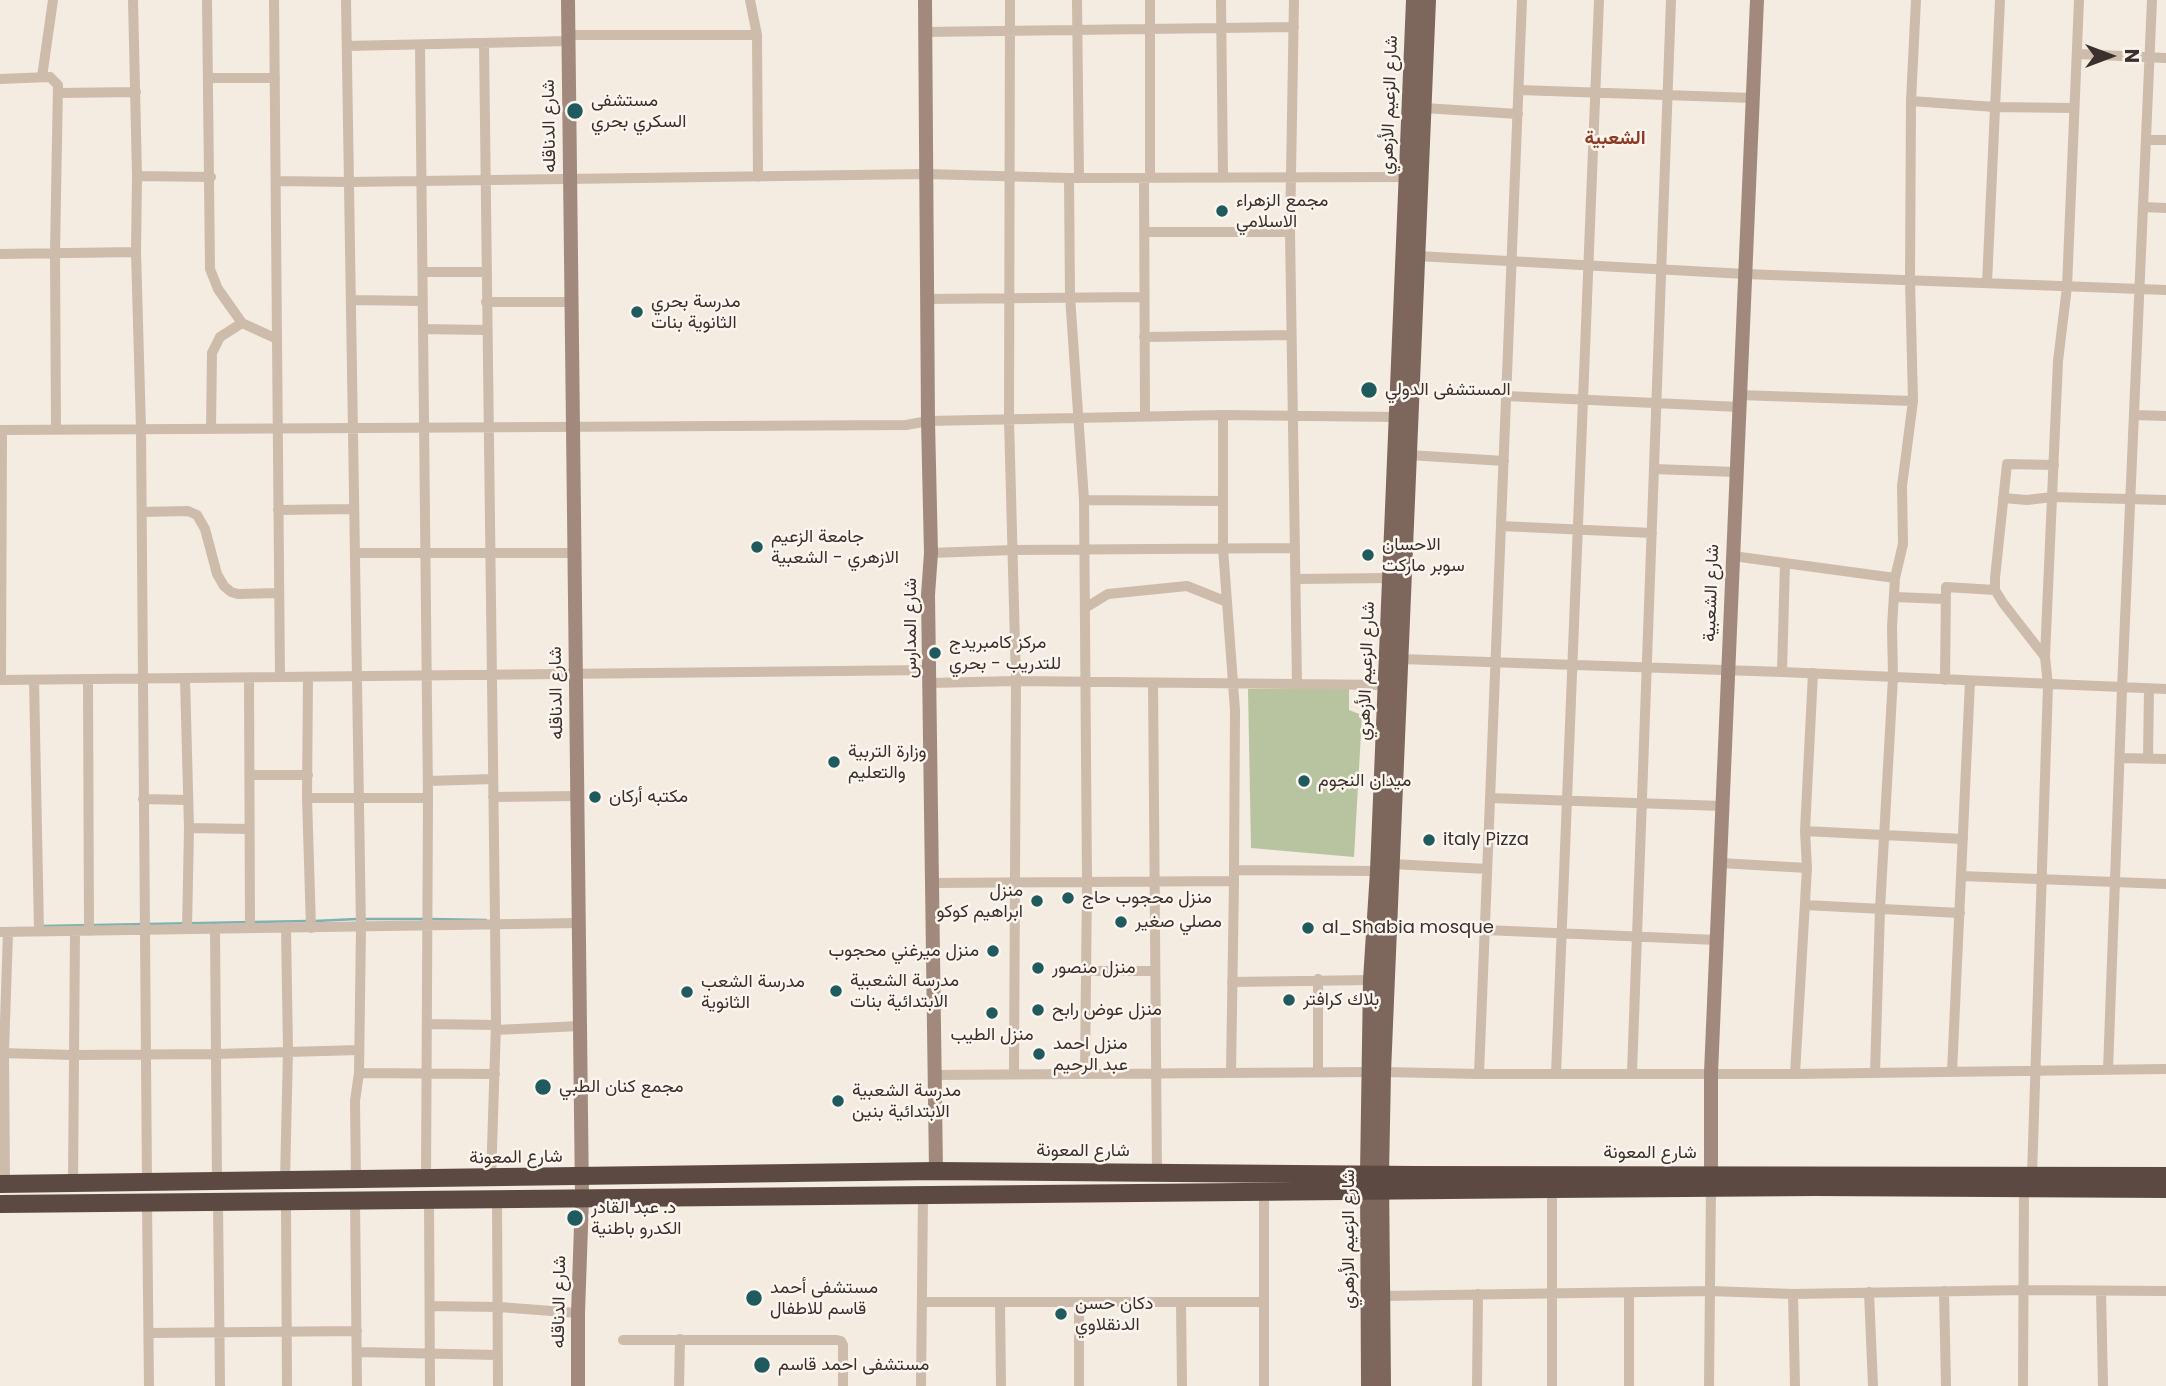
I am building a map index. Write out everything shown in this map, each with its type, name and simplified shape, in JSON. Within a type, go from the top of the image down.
[{"type":"highway","name":"شارع المعونة","points":[[2,1184],[936,1171],[1157,1173],[1552,1189],[1711,1181]]},
{"type":"highway","name":"شارع المعونة","points":[[0,1204],[1264,1192],[1375,1182],[2028,1182],[2166,1176]]},
{"type":"highway","name":"شارع المعونة","points":[[2028,1182],[2166,1189]]},
{"type":"main road","name":"شارع الزعيم الأزهري","points":[[1376,1072],[1371,980],[1385,867],[1386,685],[1414,0]]},
{"type":"main road","name":"شارع الزعيم الأزهري","points":[[1369,1386],[1376,1072],[1385,867],[1400,659],[1428,0]]},
{"type":"main road","name":"شارع الزعيم الأزهري","points":[[1375,1182],[1382,1296],[1383,1386]]},
{"type":"street","points":[[42,77],[53,0]]},
{"type":"street","points":[[133,0],[144,678],[147,1183]]},
{"type":"street","points":[[207,0],[212,279],[242,323],[277,339]]},
{"type":"street","points":[[274,0],[280,677]]},
{"type":"street","points":[[346,0],[359,798],[359,1073],[355,1101],[356,1180]]},
{"type":"street","name":"شارع الدناقله","points":[[568,0],[582,1198],[578,1386]]},
{"type":"street","points":[[750,0],[757,35],[758,177]]},
{"type":"street","name":"شارع المدارس","points":[[925,0],[931,553],[928,595],[936,1171]]},
{"type":"street","points":[[1010,0],[1009,420],[1016,681],[1014,1073]]},
{"type":"street","points":[[1077,0],[1070,296],[1085,550],[1085,1072]]},
{"type":"street","points":[[1145,416],[1143,232],[1147,178],[1150,0]]},
{"type":"street","points":[[1221,0],[1223,176]]},
{"type":"street","points":[[1294,0],[1290,232],[1297,685]]},
{"type":"street","points":[[1479,1074],[1522,0]]},
{"type":"street","points":[[1556,1074],[1600,0]]},
{"type":"street","points":[[1632,1073],[1671,0]]},
{"type":"street","name":"شارع الشعبية","points":[[1711,1181],[1711,1073],[1757,0]]},
{"type":"street","points":[[1875,1073],[1880,909],[1894,677],[1892,627],[1895,578],[1903,544],[1902,486],[1913,401],[1910,280],[1911,101],[1916,0]]},
{"type":"street","points":[[1987,283],[2000,0]]},
{"type":"street","points":[[2023,1386],[2024,1290],[2048,685],[2045,657],[2058,361],[2067,287],[2080,0]]},
{"type":"street","points":[[2108,1070],[2152,0]]},
{"type":"street","points":[[926,32],[1294,27]]},
{"type":"street","points":[[346,46],[757,35]]},
{"type":"street","points":[[484,43],[496,1025],[491,1179]]},
{"type":"street","points":[[420,46],[428,780],[426,1180]]},
{"type":"street","points":[[2078,54],[2166,58]]},
{"type":"street","points":[[0,79],[50,77],[58,85],[56,430]]},
{"type":"street","points":[[209,78],[275,78]]},
{"type":"street","points":[[1519,90],[1753,98]]},
{"type":"street","points":[[59,93],[136,92]]},
{"type":"street","points":[[1911,101],[1995,107],[2074,108]]},
{"type":"street","points":[[1424,108],[1518,114]]},
{"type":"street","points":[[2146,140],[2166,140]]},
{"type":"street","points":[[276,181],[926,173],[1074,178],[1407,177]]},
{"type":"street","points":[[137,176],[211,177]]},
{"type":"street","points":[[2143,206],[2166,208]]},
{"type":"street","points":[[1143,232],[1290,232]]},
{"type":"street","points":[[0,254],[135,252]]},
{"type":"street","points":[[1418,256],[1745,274],[2166,290]]},
{"type":"street","points":[[422,272],[486,272]]},
{"type":"street","points":[[927,299],[1143,297]]},
{"type":"street","points":[[351,300],[422,301]]},
{"type":"street","points":[[486,302],[572,302]]},
{"type":"street","points":[[211,429],[212,353],[220,337],[242,323]]},
{"type":"street","points":[[423,329],[486,330]]},
{"type":"street","points":[[1143,337],[1291,335]]},
{"type":"street","points":[[1506,396],[1657,403],[1913,401]]},
{"type":"street","points":[[1386,685],[1016,681],[739,671],[1,680],[1,430],[906,425],[928,421],[1223,415],[1397,417]]},
{"type":"street","points":[[1223,415],[1223,548],[1235,710],[1231,1073]]},
{"type":"street","points":[[2134,415],[2166,416]]},
{"type":"street","points":[[1409,454],[1504,461]]},
{"type":"street","points":[[2045,657],[1996,590],[2007,464],[2054,465]]},
{"type":"street","points":[[1654,469],[1736,472]]},
{"type":"street","points":[[2003,498],[2166,500]]},
{"type":"street","points":[[1084,500],[1223,501]]},
{"type":"street","points":[[278,510],[354,509]]},
{"type":"street","points":[[142,512],[188,511],[197,515],[205,529],[216,574],[224,586],[238,594],[279,593]]},
{"type":"street","points":[[1501,526],[1652,533]]},
{"type":"street","points":[[931,553],[1294,548]]},
{"type":"street","points":[[355,553],[575,553]]},
{"type":"street","points":[[1732,556],[1895,578]]},
{"type":"street","points":[[1782,672],[1785,563]]},
{"type":"street","points":[[1296,579],[1390,578]]},
{"type":"street","points":[[1085,608],[1108,594],[1187,586],[1227,602]]},
{"type":"street","points":[[1945,680],[1946,587],[1996,590]]},
{"type":"street","points":[[1895,597],[1944,599]]},
{"type":"street","points":[[1400,659],[1813,673],[2166,690]]},
{"type":"street","points":[[1795,1074],[1807,868],[1805,831],[1813,673]]},
{"type":"street","points":[[308,677],[307,798],[312,928]]},
{"type":"street","points":[[185,678],[189,828],[187,929]]},
{"type":"street","points":[[249,678],[250,929]]},
{"type":"street","points":[[88,679],[89,931]]},
{"type":"street","points":[[34,680],[40,931]]},
{"type":"street","points":[[1952,1072],[1970,681]]},
{"type":"street","points":[[1153,683],[1154,1074],[1157,1173]]},
{"type":"street","points":[[2148,758],[2149,689]]},
{"type":"street","points":[[2120,758],[2166,759]]},
{"type":"street","points":[[250,775],[308,775]]},
{"type":"street","points":[[428,780],[493,779]]},
{"type":"street","points":[[493,797],[577,796]]},
{"type":"street","points":[[307,798],[428,798]]},
{"type":"street","points":[[1490,798],[1722,806]]},
{"type":"street","points":[[143,799],[187,800]]},
{"type":"street","points":[[189,828],[250,829]]},
{"type":"street","points":[[1805,831],[1963,839]]},
{"type":"street","points":[[1720,863],[1807,868]]},
{"type":"street","points":[[932,883],[1154,881],[1385,867],[1487,869]]},
{"type":"street","points":[[1961,876],[2166,884]]},
{"type":"street","points":[[1805,905],[1960,913]]},
{"type":"street","points":[[2,1184],[4,932],[579,923]]},
{"type":"street","points":[[285,1181],[288,1050],[286,928]]},
{"type":"street","points":[[215,929],[217,1182]]},
{"type":"street","points":[[1485,930],[1717,940]]},
{"type":"street","points":[[73,1184],[75,931]]},
{"type":"street","points":[[1086,971],[1154,971]]},
{"type":"street","points":[[1318,979],[1318,1071]]},
{"type":"street","points":[[1232,982],[1371,980]]},
{"type":"street","points":[[427,1024],[496,1025]]},
{"type":"street","points":[[496,1025],[496,1030],[580,1026]]},
{"type":"street","points":[[2,1053],[216,1054],[359,1050]]},
{"type":"street","points":[[934,1075],[1318,1071],[1479,1074],[2034,1073],[2166,1069]]},
{"type":"street","points":[[359,1073],[495,1074]]},
{"type":"street","points":[[1709,1386],[1711,1181]]},
{"type":"street","points":[[1552,1189],[1552,1386]]},
{"type":"street","points":[[1264,1192],[1264,1386]]},
{"type":"street","points":[[921,1386],[923,1194]]},
{"type":"street","points":[[497,1199],[498,1386]]},
{"type":"street","points":[[355,1200],[357,1386]]},
{"type":"street","points":[[429,1200],[430,1386]]},
{"type":"street","points":[[286,1201],[287,1386]]},
{"type":"street","points":[[147,1202],[149,1386]]},
{"type":"street","points":[[218,1202],[220,1386]]},
{"type":"street","points":[[1382,1296],[1710,1291],[2166,1291]]},
{"type":"street","points":[[1944,1291],[1946,1386]]},
{"type":"street","points":[[2101,1291],[2103,1386]]},
{"type":"street","points":[[1869,1292],[1873,1386]]},
{"type":"street","points":[[1629,1293],[1629,1386]]},
{"type":"street","points":[[1793,1293],[1795,1386]]},
{"type":"street","points":[[1477,1386],[1478,1294]]},
{"type":"street","points":[[923,1302],[1264,1302]]},
{"type":"street","points":[[1181,1302],[1182,1386]]},
{"type":"street","points":[[1000,1303],[1001,1386]]},
{"type":"street","points":[[1079,1303],[1079,1386]]},
{"type":"street","points":[[430,1306],[499,1307],[578,1313]]},
{"type":"street","points":[[149,1333],[357,1331]]},
{"type":"street","points":[[679,1386],[680,1339]]},
{"type":"street","points":[[623,1340],[841,1341],[842,1386]]},
{"type":"street","points":[[357,1352],[498,1355]]},
{"type":"green space","name":"ميدان النجوم","points":[[1248,689],[1349,689],[1349,710],[1362,715],[1354,857],[1251,848]]},
{"type":"waterway","points":[[315,921],[357,919]]},
{"type":"waterway","points":[[364,919],[423,919]]},
{"type":"waterway","points":[[430,919],[486,920]]},
{"type":"waterway","points":[[42,926],[308,921]]},
{"type":"place","name":"مستشفى السكري بحري","points":[[575,111]]},
{"type":"place","name":"مجمع الزهراء الاسلامي","points":[[1222,211]]},
{"type":"place","name":"مدرسة بحري الثانوية بنات","points":[[637,312]]},
{"type":"place","name":"المستشفى الدولي","points":[[1369,390]]},
{"type":"place","name":"جامعة الزعيم الازهري - الشعبية","points":[[757,547]]},
{"type":"place","name":"الاحسان سوبر ماركت","points":[[1368,555]]},
{"type":"place","name":"مركز كامبريدج للتدريب - بحري","points":[[935,653]]},
{"type":"place","name":"وزارة التربية والتعليم","points":[[834,762]]},
{"type":"place","name":"ميدان النجوم","points":[[1304,781]]},
{"type":"place","name":"مكتبه أركان","points":[[595,797]]},
{"type":"place","name":"italy Pizza","points":[[1429,840]]},
{"type":"place","name":"منزل محجوب حاج","points":[[1068,898]]},
{"type":"place","name":"منزل ابراهيم كوكو","points":[[1037,901]]},
{"type":"place","name":"مصلي صغير","points":[[1121,922]]},
{"type":"place","name":"al_Shabia mosque","points":[[1308,928]]},
{"type":"place","name":"منزل ميرغني محجوب","points":[[993,951]]},
{"type":"place","name":"منزل منصور","points":[[1038,968]]},
{"type":"place","name":"مدرسة الشعبية الابتدائية بنات","points":[[836,991]]},
{"type":"place","name":"مدرسة الشعب الثانوية","points":[[687,992]]},
{"type":"place","name":"بلاك كرافتر","points":[[1289,1000]]},
{"type":"place","name":"منزل عوض رابح","points":[[1038,1010]]},
{"type":"place","name":"منزل الطيب","points":[[992,1013]]},
{"type":"place","name":"منزل احمد عبد الرحيم","points":[[1039,1054]]},
{"type":"place","name":"مجمع كنان الطبي","points":[[543,1087]]},
{"type":"place","name":"مدرسة الشعبية الابتدائية بنين","points":[[838,1101]]},
{"type":"place","name":"د. عبد القادر الكدرو باطنية","points":[[575,1218]]},
{"type":"place","name":"مستشفى أحمد قاسم للاطفال","points":[[754,1298]]},
{"type":"place","name":"دكان حسن الدنقلاوي","points":[[1061,1314]]},
{"type":"place","name":"مستشفى احمد قاسم","points":[[762,1365]]},
{"type":"district","name":"الشعبية","points":[[1615,139]]}]
